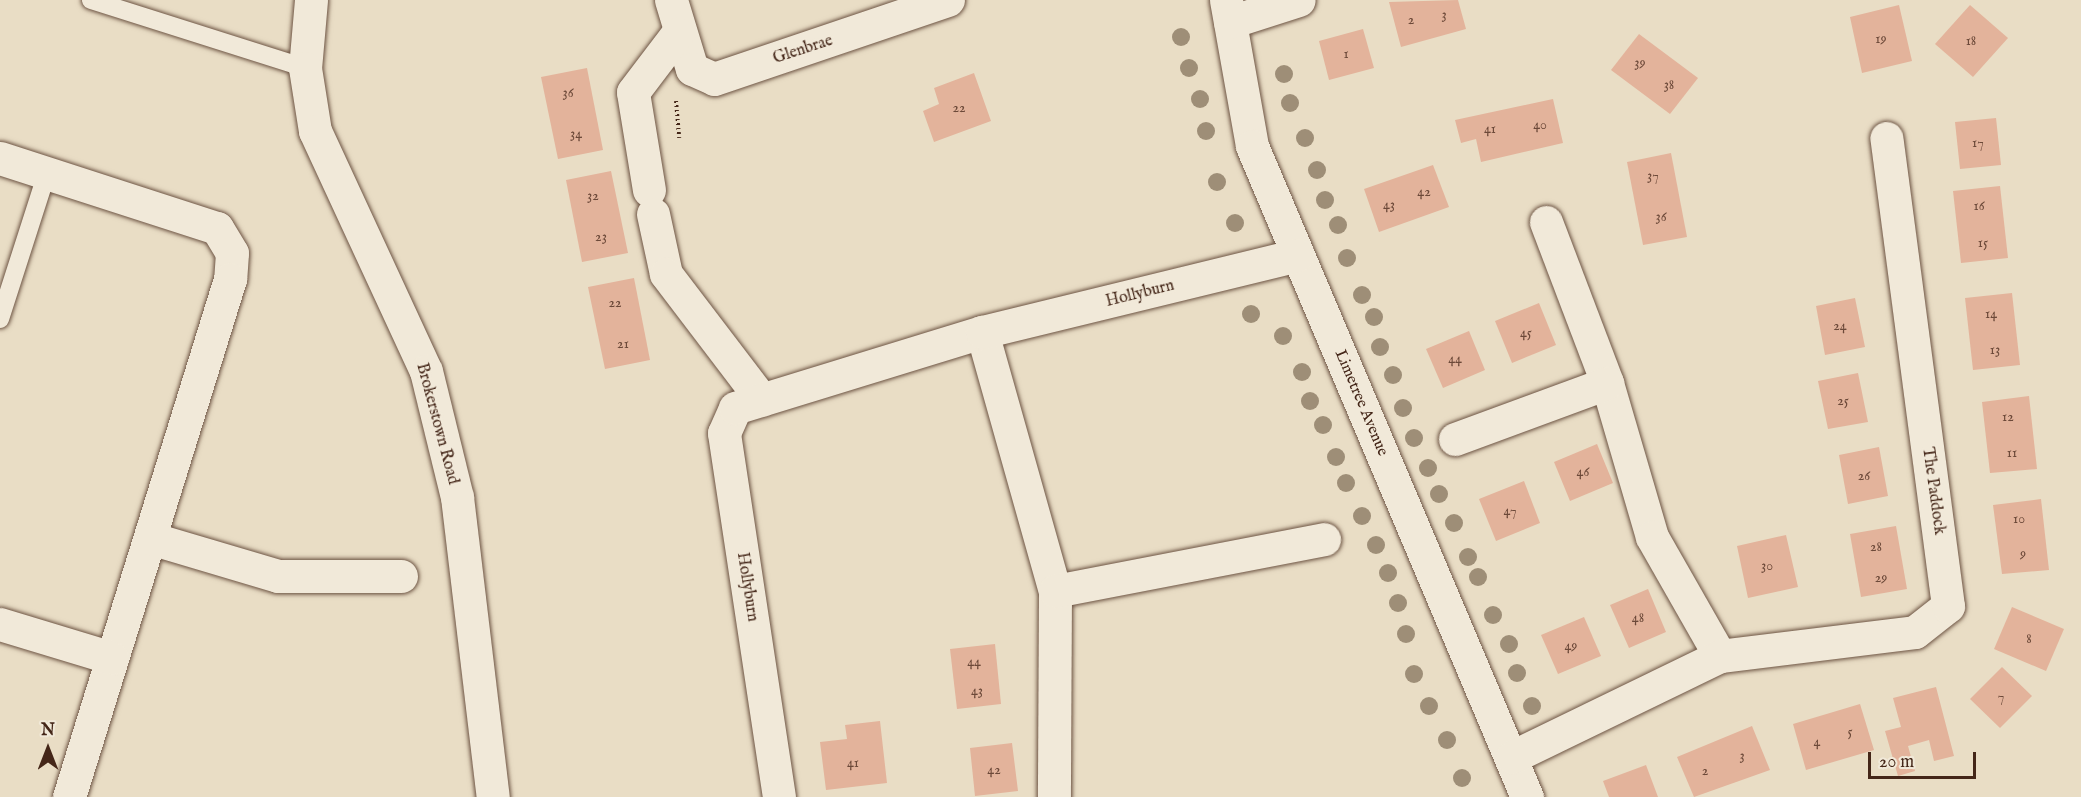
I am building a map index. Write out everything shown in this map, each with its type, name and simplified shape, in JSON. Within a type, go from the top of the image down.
[{"type":"street","name":"Brokerstown Road","points":[[311,0],[305,68],[315,131],[426,371],[457,496],[493,797]]},
{"type":"street","points":[[671,0],[677,34],[692,69]]},
{"type":"street","name":"Glenbrae","points":[[692,69],[714,78],[948,0]]},
{"type":"street","points":[[1228,11],[1299,0]]},
{"type":"street","name":"Limetree Avenue","points":[[1228,11],[1252,146],[1512,757],[1523,795]]},
{"type":"street","points":[[677,34],[633,92],[651,202],[666,274],[762,400]]},
{"type":"street","name":"The Paddock","points":[[1512,757],[1720,656],[1915,632],[1948,606],[1886,138]]},
{"type":"street","points":[[0,158],[217,228],[232,253],[230,279],[69,797]]},
{"type":"street","points":[[1546,222],[1607,383],[1652,537],[1720,656]]},
{"type":"street","name":"Hollyburn","points":[[779,797],[724,433],[735,408],[982,332],[1298,255]]},
{"type":"street","points":[[982,332],[1056,591],[1054,797]]},
{"type":"street","points":[[1455,439],[1607,383]]},
{"type":"street","points":[[150,538],[278,576],[401,576]]},
{"type":"street","points":[[1056,591],[1324,539]]},
{"type":"street","points":[[0,624],[112,658]]},
{"type":"lane","points":[[91,0],[305,68]]},
{"type":"lane","points":[[0,319],[47,173]]},
{"type":"path","points":[[679,142],[674,84],[692,69]]},
{"type":"building","points":[[1458,0],[1466,29],[1401,47],[1389,2]]},
{"type":"building","points":[[1899,5],[1912,61],[1862,73],[1850,17]]},
{"type":"building","points":[[1970,5],[2008,38],[1973,77],[1935,44]]},
{"type":"building","points":[[1363,29],[1374,68],[1329,80],[1319,41]]},
{"type":"building","points":[[1639,34],[1698,78],[1670,114],[1611,70]]},
{"type":"building","points":[[587,68],[603,150],[558,159],[541,77]]},
{"type":"building","points":[[974,73],[991,121],[934,142],[923,111],[939,104],[934,88]]},
{"type":"building","points":[[1553,99],[1563,143],[1481,162],[1476,139],[1461,143],[1455,120]]},
{"type":"building","points":[[1996,118],[2001,165],[1960,169],[1955,122]]},
{"type":"building","points":[[1671,153],[1687,237],[1643,245],[1627,162]]},
{"type":"building","points":[[1433,165],[1449,207],[1379,232],[1364,189]]},
{"type":"building","points":[[611,171],[628,253],[582,262],[566,180]]},
{"type":"building","points":[[2000,186],[2008,258],[1961,263],[1953,191]]},
{"type":"building","points":[[634,278],[650,360],[605,369],[588,287]]},
{"type":"building","points":[[2012,293],[2020,365],[1973,370],[1965,298]]},
{"type":"building","points":[[1855,298],[1865,347],[1825,355],[1816,306]]},
{"type":"building","points":[[1539,303],[1556,345],[1512,363],[1495,321]]},
{"type":"building","points":[[1469,331],[1485,370],[1443,388],[1426,349]]},
{"type":"building","points":[[1858,373],[1868,422],[1828,429],[1818,381]]},
{"type":"building","points":[[2029,396],[2037,469],[1990,473],[1982,402]]},
{"type":"building","points":[[1597,444],[1613,483],[1570,501],[1554,462]]},
{"type":"building","points":[[1879,447],[1888,496],[1848,504],[1839,455]]},
{"type":"building","points":[[1524,481],[1540,523],[1496,541],[1479,499]]},
{"type":"building","points":[[2041,499],[2049,570],[2002,574],[1993,505]]},
{"type":"building","points":[[1896,526],[1907,589],[1861,597],[1850,534]]},
{"type":"building","points":[[1786,535],[1798,587],[1748,598],[1737,546]]},
{"type":"building","points":[[1648,589],[1666,632],[1629,648],[1610,605]]},
{"type":"building","points":[[2012,607],[2064,629],[2046,671],[1994,649]]},
{"type":"building","points":[[1584,617],[1601,656],[1558,674],[1541,635]]},
{"type":"building","points":[[995,644],[1001,704],[957,709],[950,649]]},
{"type":"building","points":[[2002,667],[2032,696],[2000,728],[1970,699]]},
{"type":"building","points":[[1936,687],[1954,756],[1934,761],[1929,740],[1908,746],[1915,771],[1898,776],[1885,731],[1901,727],[1893,698]]},
{"type":"building","points":[[1860,704],[1874,750],[1806,770],[1793,724]]},
{"type":"building","points":[[880,721],[887,783],[826,790],[820,742],[847,739],[845,725]]},
{"type":"building","points":[[1752,726],[1770,770],[1694,797],[1677,757]]},
{"type":"building","points":[[1012,743],[1018,791],[975,796],[970,748]]},
{"type":"building","points":[[1646,765],[1658,797],[1609,797],[1603,781]]}]
